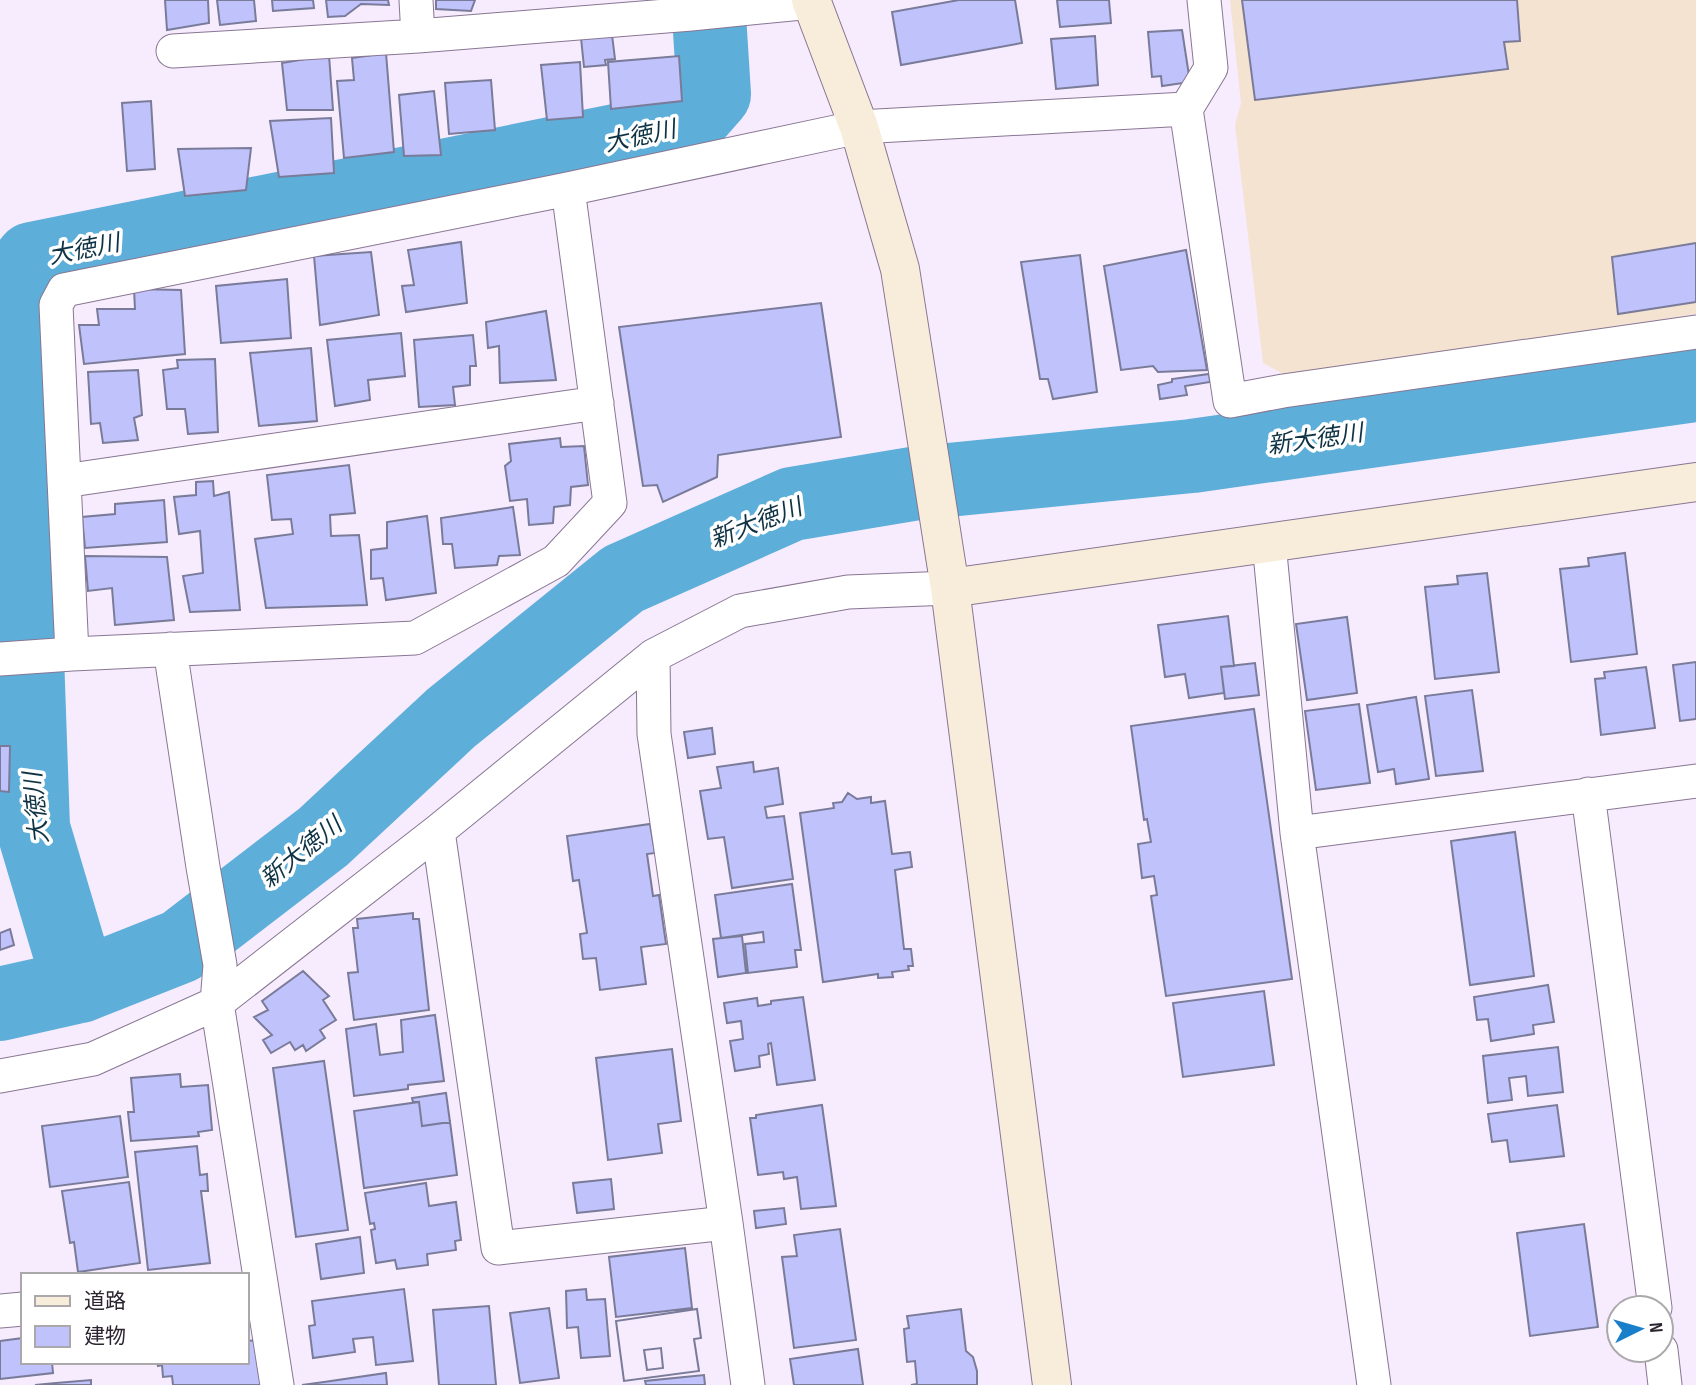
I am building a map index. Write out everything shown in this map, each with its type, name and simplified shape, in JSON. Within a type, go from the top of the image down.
[{"type":"street","points":[[416,0],[418,36]]},
{"type":"street","points":[[1204,0],[1211,68],[1186,109],[1230,401],[1283,391],[1696,332]]},
{"type":"street","points":[[173,51],[418,36],[691,14],[811,1],[859,127],[900,269],[950,588],[1052,1385]]},
{"type":"street","points":[[568,189],[610,503],[556,561],[415,638],[32,657],[64,481],[57,305],[64,290],[568,189],[859,127],[1186,109]]},
{"type":"street","points":[[64,481],[597,403]]},
{"type":"street","points":[[0,1076],[93,1059],[217,1003],[438,831],[653,656],[740,611],[848,592],[950,588],[1696,482]]},
{"type":"street","points":[[1269,543],[1297,833],[1374,1385]]},
{"type":"street","points":[[170,649],[220,965],[217,1003],[254,1284],[277,1385]]},
{"type":"street","points":[[653,656],[654,734],[748,1385]]},
{"type":"street","points":[[1297,833],[1696,781]]},
{"type":"street","points":[[1588,794],[1653,1294]]},
{"type":"street","points":[[438,831],[498,1248],[726,1223]]},
{"type":"street","points":[[0,1311],[21,1309]]},
{"type":"street","points":[[1663,1364],[1665,1385]]},
{"type":"shaded area","points":[[1230,0],[1696,0],[1696,314],[1289,377],[1263,363],[1235,125],[1241,103]]},
{"type":"building","points":[[165,0],[208,0],[209,23],[167,30]]},
{"type":"building","points":[[217,0],[254,0],[256,21],[220,25]]},
{"type":"building","points":[[272,0],[313,0],[314,8],[273,11]]},
{"type":"building","points":[[326,0],[388,0],[389,5],[361,4],[345,16],[328,17]]},
{"type":"building","points":[[436,0],[475,0],[471,11],[436,9]]},
{"type":"building","points":[[959,0],[1015,0],[1022,43],[901,65],[892,12]]},
{"type":"building","points":[[1057,0],[1109,0],[1111,23],[1060,27]]},
{"type":"building","points":[[1242,0],[1517,0],[1520,41],[1504,42],[1508,69],[1255,100]]},
{"type":"building","points":[[1182,30],[1190,82],[1162,86],[1161,76],[1152,77],[1148,32]]},
{"type":"building","points":[[612,35],[615,59],[605,60],[606,65],[584,67],[581,38]]},
{"type":"building","points":[[1095,36],[1098,85],[1056,89],[1051,39]]},
{"type":"building","points":[[386,53],[394,152],[344,158],[337,81],[354,80],[352,58]]},
{"type":"building","points":[[329,55],[333,110],[287,110],[282,63]]},
{"type":"building","points":[[679,56],[682,101],[611,109],[608,62]]},
{"type":"building","points":[[580,62],[583,117],[547,120],[541,65]]},
{"type":"building","points":[[491,80],[495,130],[449,134],[445,83]]},
{"type":"building","points":[[434,91],[441,155],[404,156],[399,95]]},
{"type":"building","points":[[151,101],[155,169],[127,171],[122,103]]},
{"type":"building","points":[[331,118],[334,173],[279,177],[270,121]]},
{"type":"building","points":[[251,148],[246,190],[185,196],[178,149]]},
{"type":"building","points":[[461,242],[467,303],[406,312],[402,286],[414,285],[408,250]]},
{"type":"building","points":[[1696,243],[1696,302],[1618,314],[1612,257]]},
{"type":"building","points":[[1186,250],[1207,370],[1158,372],[1153,366],[1121,370],[1104,266]]},
{"type":"building","points":[[371,252],[379,315],[320,325],[314,256]]},
{"type":"building","points":[[1080,255],[1097,392],[1053,399],[1048,379],[1040,379],[1021,262]]},
{"type":"building","points":[[287,279],[291,338],[221,343],[216,286]]},
{"type":"building","points":[[134,289],[181,290],[185,354],[84,364],[79,325],[99,325],[97,309],[135,309]]},
{"type":"building","points":[[821,303],[841,437],[718,455],[717,477],[663,502],[657,485],[643,486],[619,327]]},
{"type":"building","points":[[546,311],[556,380],[500,383],[499,346],[488,348],[486,322]]},
{"type":"building","points":[[401,333],[405,376],[368,380],[370,400],[335,406],[327,340]]},
{"type":"building","points":[[473,335],[476,366],[470,366],[470,385],[453,387],[455,405],[419,407],[414,340]]},
{"type":"building","points":[[311,348],[317,421],[259,426],[250,353]]},
{"type":"building","points":[[215,359],[218,432],[188,434],[185,409],[167,409],[163,370],[178,368],[177,360]]},
{"type":"building","points":[[138,370],[142,415],[134,418],[138,440],[103,443],[100,423],[91,424],[88,372]]},
{"type":"building","points":[[1209,374],[1210,382],[1185,386],[1187,395],[1160,399],[1158,385],[1172,382],[1172,379]]},
{"type":"building","points":[[560,438],[561,447],[584,446],[588,485],[571,487],[570,505],[554,507],[553,523],[529,525],[527,499],[510,501],[505,466],[511,461],[509,444]]},
{"type":"building","points":[[349,465],[355,513],[330,515],[331,536],[359,535],[367,605],[266,608],[255,539],[293,534],[291,519],[272,520],[267,475]]},
{"type":"building","points":[[213,481],[214,496],[229,492],[240,610],[190,612],[183,576],[203,573],[200,531],[179,534],[174,497],[196,495],[196,482]]},
{"type":"building","points":[[164,500],[167,542],[85,548],[82,517],[115,514],[115,504]]},
{"type":"building","points":[[513,507],[520,555],[499,556],[497,565],[455,568],[452,544],[443,544],[441,518]]},
{"type":"building","points":[[427,516],[436,593],[386,600],[383,578],[371,579],[371,550],[387,548],[387,522]]},
{"type":"building","points":[[1625,553],[1637,654],[1571,662],[1560,569],[1589,566],[1588,558]]},
{"type":"building","points":[[85,556],[167,557],[174,620],[115,625],[112,588],[88,591]]},
{"type":"building","points":[[1487,573],[1499,672],[1435,679],[1425,587],[1458,584],[1457,576]]},
{"type":"building","points":[[1228,616],[1234,666],[1221,667],[1224,693],[1189,698],[1185,674],[1165,677],[1158,625]]},
{"type":"building","points":[[1347,617],[1357,693],[1307,700],[1296,624]]},
{"type":"building","points":[[1696,662],[1696,719],[1680,721],[1673,665]]},
{"type":"building","points":[[1255,663],[1259,695],[1225,699],[1221,667]]},
{"type":"building","points":[[1646,667],[1655,728],[1601,735],[1595,679],[1605,678],[1604,672]]},
{"type":"building","points":[[1472,690],[1483,771],[1436,776],[1425,696]]},
{"type":"building","points":[[1416,697],[1429,779],[1396,784],[1394,769],[1378,772],[1367,705]]},
{"type":"building","points":[[1359,704],[1370,783],[1316,790],[1305,711]]},
{"type":"building","points":[[1254,709],[1292,979],[1166,996],[1151,896],[1157,895],[1154,876],[1142,878],[1138,844],[1151,842],[1147,819],[1144,820],[1131,726]]},
{"type":"building","points":[[712,728],[715,754],[688,758],[684,732]]},
{"type":"building","points":[[0,746],[10,746],[9,792],[0,791]]},
{"type":"building","points":[[753,762],[754,772],[778,768],[783,804],[765,807],[767,818],[784,816],[793,879],[732,888],[724,837],[708,839],[700,791],[721,788],[717,767]]},
{"type":"building","points":[[848,793],[857,799],[871,797],[871,803],[885,801],[892,854],[910,852],[912,867],[895,870],[904,949],[911,949],[913,966],[908,966],[909,970],[892,972],[893,977],[878,978],[878,974],[823,982],[800,813],[834,808],[833,803],[842,802]]},
{"type":"building","points":[[650,824],[655,853],[647,854],[653,896],[659,895],[666,944],[641,947],[646,984],[600,990],[596,958],[583,959],[580,934],[587,933],[579,880],[573,881],[567,836]]},
{"type":"building","points":[[1515,832],[1534,976],[1470,985],[1451,841]]},
{"type":"building","points":[[792,884],[801,950],[795,950],[797,967],[748,973],[745,944],[764,942],[763,932],[721,938],[715,895]]},
{"type":"building","points":[[413,913],[413,919],[419,919],[429,1010],[354,1020],[348,973],[358,972],[353,928],[358,928],[357,919]]},
{"type":"building","points":[[10,929],[14,945],[0,950],[0,933]]},
{"type":"building","points":[[742,936],[746,973],[718,977],[713,939]]},
{"type":"building","points":[[303,971],[329,996],[323,1000],[336,1020],[320,1030],[325,1038],[306,1051],[303,1045],[295,1050],[290,1042],[271,1053],[263,1040],[272,1035],[254,1017],[268,1010],[262,1001]]},
{"type":"building","points":[[1548,985],[1554,1022],[1533,1025],[1534,1034],[1491,1041],[1488,1019],[1477,1020],[1474,997]]},
{"type":"building","points":[[1264,991],[1274,1065],[1183,1077],[1173,1003]]},
{"type":"building","points":[[803,997],[815,1080],[777,1085],[771,1043],[768,1044],[769,1054],[759,1056],[760,1067],[735,1071],[730,1041],[743,1039],[741,1021],[727,1023],[724,1003],[757,998],[758,1006],[771,1004],[771,1001]]},
{"type":"building","points":[[435,1015],[444,1081],[354,1096],[346,1029],[376,1024],[380,1055],[403,1052],[401,1020]]},
{"type":"building","points":[[1558,1047],[1563,1092],[1528,1096],[1526,1076],[1509,1078],[1512,1100],[1488,1103],[1483,1056]]},
{"type":"building","points":[[672,1049],[681,1121],[658,1124],[662,1153],[608,1160],[596,1058]]},
{"type":"building","points":[[324,1061],[348,1230],[296,1237],[273,1068]]},
{"type":"building","points":[[180,1074],[181,1087],[208,1085],[212,1130],[198,1132],[199,1136],[131,1141],[128,1112],[134,1112],[131,1078]]},
{"type":"building","points":[[446,1093],[450,1122],[422,1126],[419,1102],[413,1102],[412,1098]]},
{"type":"building","points":[[419,1102],[422,1126],[450,1122],[457,1175],[364,1188],[354,1111]]},
{"type":"building","points":[[822,1105],[836,1206],[801,1209],[797,1177],[784,1179],[783,1172],[758,1175],[750,1118]]},
{"type":"building","points":[[1557,1105],[1564,1156],[1510,1162],[1507,1140],[1492,1142],[1488,1114]]},
{"type":"building","points":[[120,1116],[128,1177],[50,1187],[42,1126]]},
{"type":"building","points":[[197,1146],[200,1175],[207,1174],[208,1191],[201,1191],[210,1263],[148,1270],[135,1152]]},
{"type":"building","points":[[611,1179],[614,1209],[577,1213],[573,1183]]},
{"type":"building","points":[[129,1182],[140,1263],[78,1272],[74,1242],[70,1243],[62,1191]]},
{"type":"building","points":[[426,1183],[429,1206],[456,1202],[461,1240],[455,1241],[456,1250],[427,1254],[428,1265],[397,1269],[395,1260],[376,1263],[371,1230],[375,1229],[374,1223],[370,1224],[365,1193]]},
{"type":"building","points":[[784,1208],[786,1224],[756,1228],[754,1211]]},
{"type":"building","points":[[1584,1224],[1598,1327],[1530,1336],[1517,1233]]},
{"type":"building","points":[[840,1229],[856,1340],[794,1348],[782,1257],[797,1256],[794,1235]]},
{"type":"building","points":[[360,1237],[364,1273],[321,1279],[316,1244]]},
{"type":"building","points":[[685,1248],[692,1308],[616,1317],[609,1257]]},
{"type":"building","points":[[404,1289],[413,1361],[376,1365],[373,1337],[353,1339],[355,1352],[313,1358],[309,1326],[315,1325],[312,1301]]},
{"type":"building","points":[[586,1289],[587,1300],[605,1299],[610,1356],[581,1358],[578,1327],[567,1328],[566,1291]]},
{"type":"building","points":[[489,1306],[496,1385],[439,1385],[433,1310]]},
{"type":"building","points":[[549,1308],[559,1378],[520,1383],[510,1313]]},
{"type":"building","points":[[697,1309],[701,1338],[694,1339],[699,1371],[624,1381],[616,1321]],"holes":[[[661,1348],[663,1368],[647,1370],[644,1350]]]},
{"type":"building","points":[[697,1309],[701,1338],[694,1339],[699,1371],[624,1381],[616,1321]]},
{"type":"building","points":[[961,1309],[966,1351],[973,1357],[977,1385],[911,1385],[917,1384],[915,1361],[907,1362],[904,1329],[909,1328],[907,1316]]},
{"type":"building","points":[[21,1338],[21,1364],[52,1364],[53,1373],[0,1379],[0,1341]]},
{"type":"building","points":[[258,1340],[264,1385],[173,1385],[172,1376],[163,1377],[162,1365],[158,1366],[158,1364],[248,1364],[248,1341]]},
{"type":"building","points":[[661,1348],[663,1368],[647,1370],[644,1350]]},
{"type":"building","points":[[858,1349],[863,1385],[794,1385],[790,1359]]},
{"type":"building","points":[[386,1373],[387,1385],[302,1385],[324,1382]]},
{"type":"building","points":[[704,1375],[705,1385],[646,1385],[645,1381]]},
{"type":"building","points":[[91,1380],[91,1385],[35,1385],[56,1383]]},
{"type":"waterway","name":"大徳川","points":[[80,986],[33,828],[14,281],[32,259],[685,127],[714,94],[708,0]]},
{"type":"waterway","name":"新大徳川","points":[[0,1004],[80,986],[181,946],[323,837],[451,718],[623,579],[792,504],[918,483],[1192,456],[1696,385]]}]
